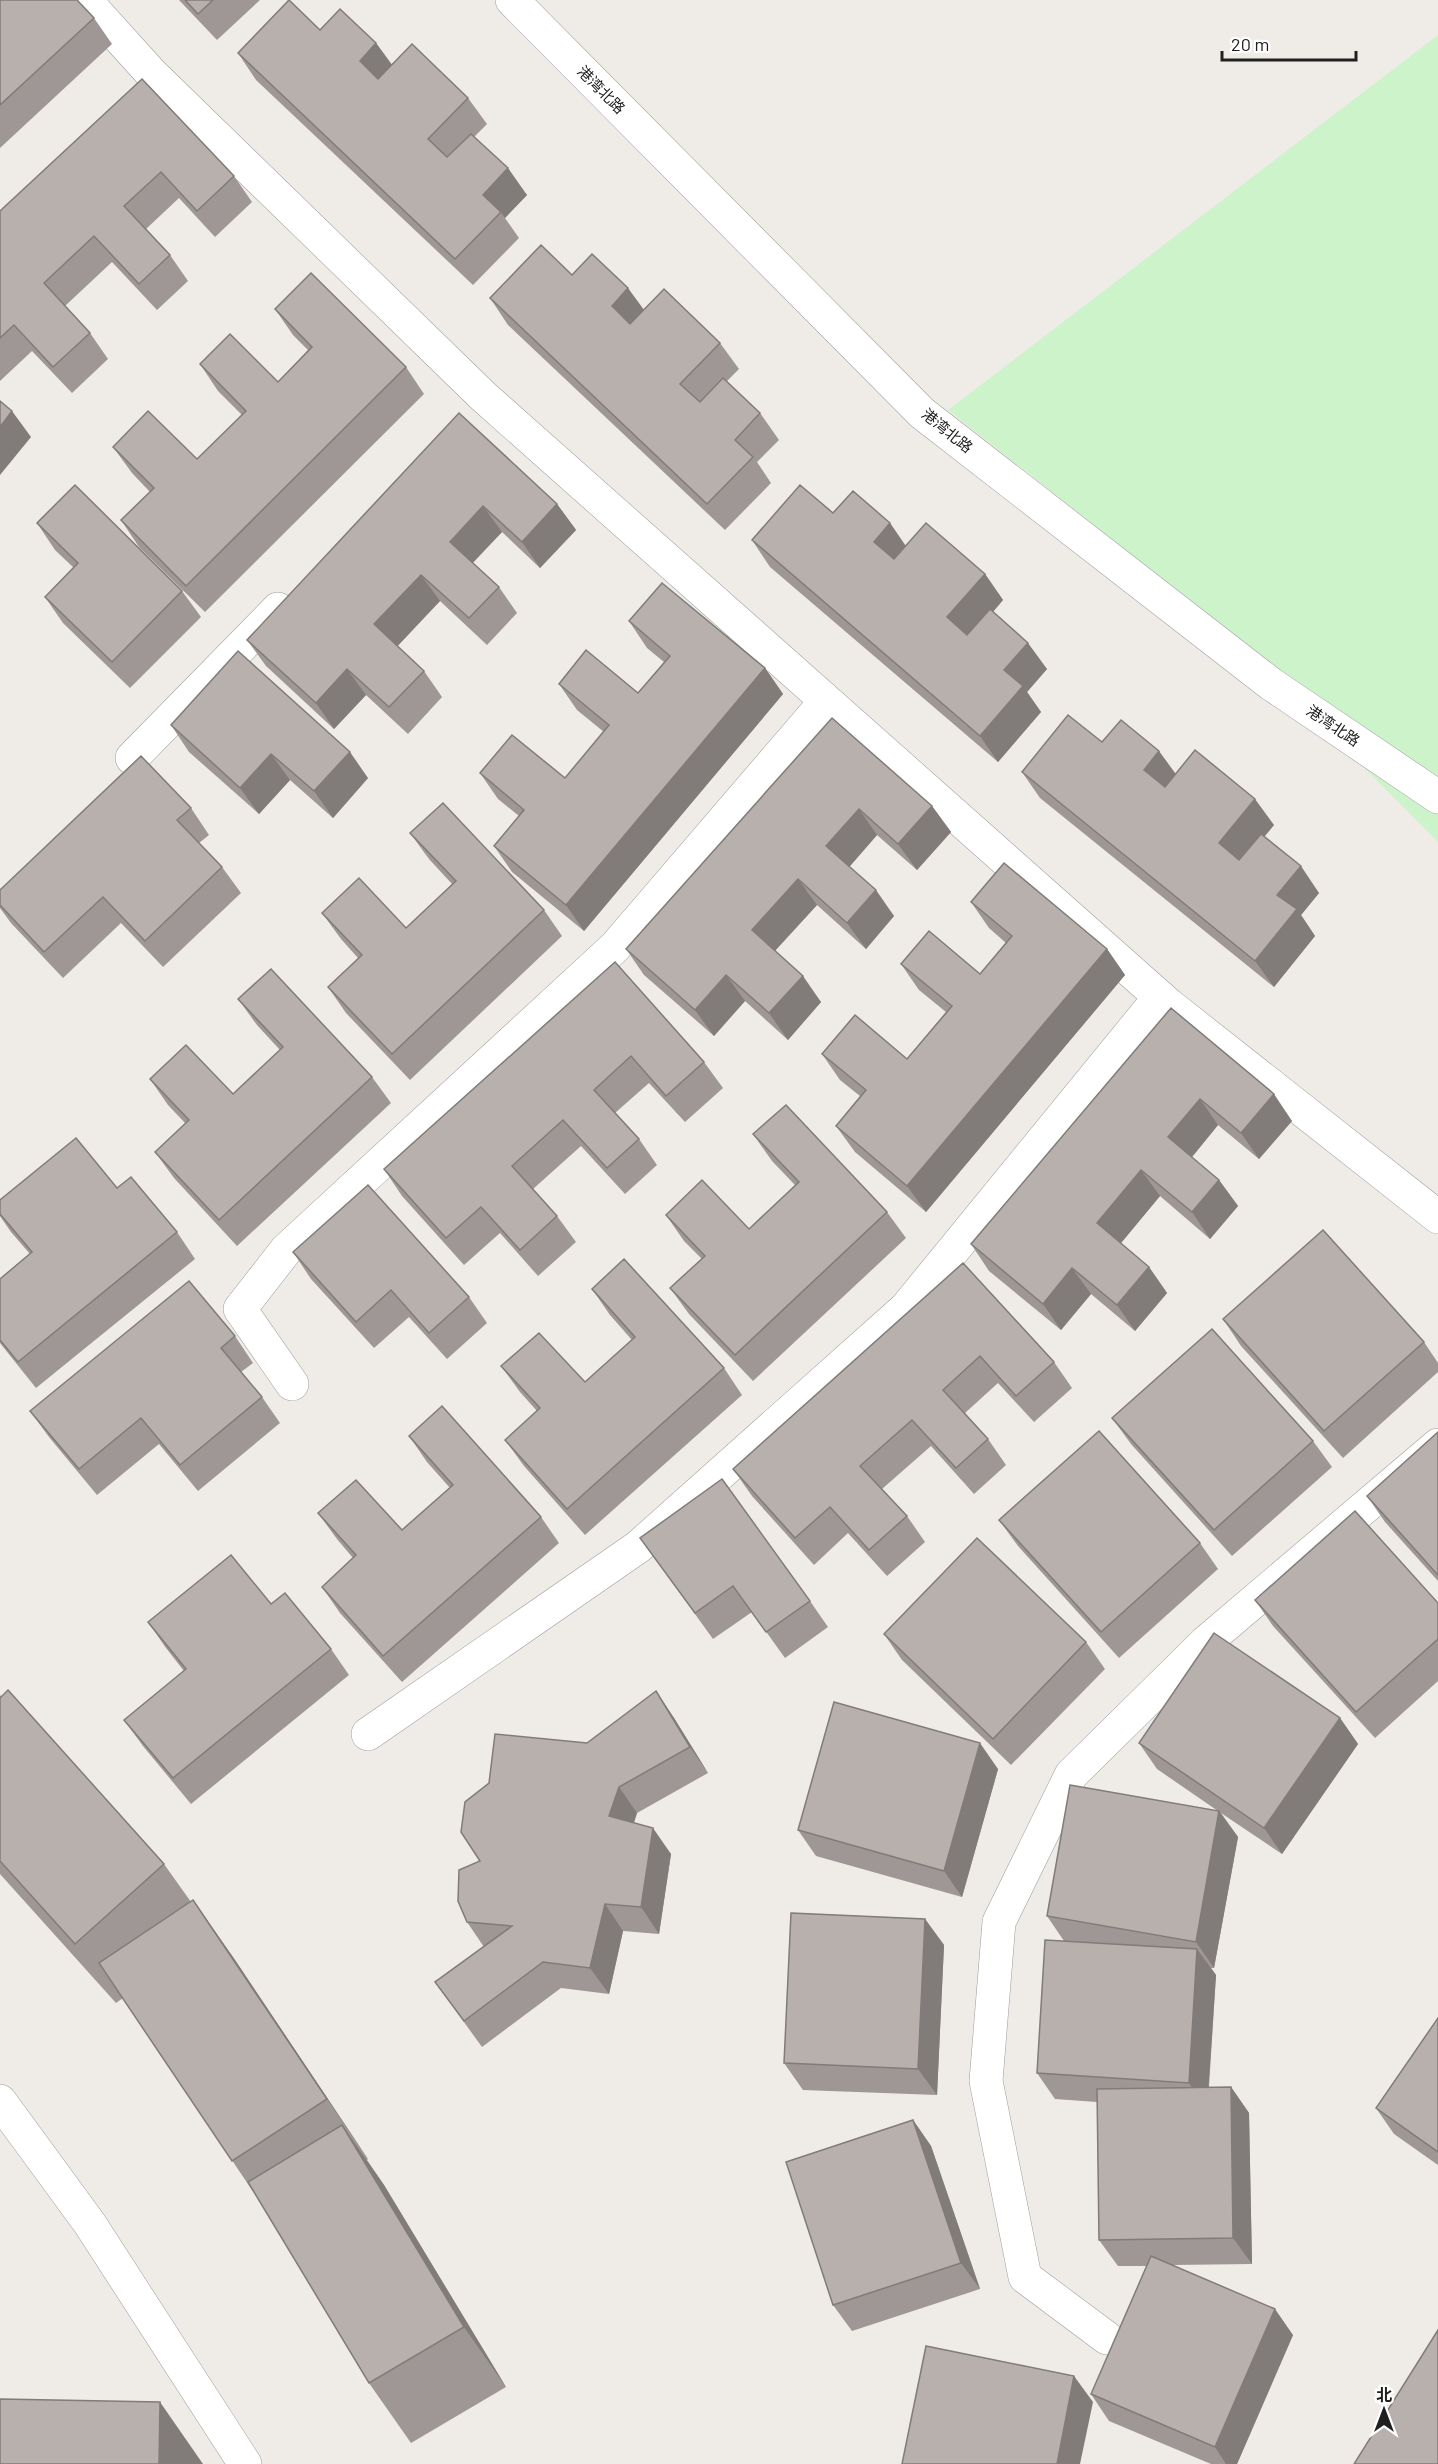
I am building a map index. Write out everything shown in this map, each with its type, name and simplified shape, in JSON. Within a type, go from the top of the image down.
[{"type":"street","points":[[85,0],[151,73],[475,406],[826,701],[1160,997],[1438,1216]]},
{"type":"street","name":"港湾北路","points":[[512,0],[922,413],[1271,684],[1438,797]]},
{"type":"street","points":[[126,98],[151,73]]},
{"type":"street","points":[[132,758],[300,586]]},
{"type":"street","points":[[292,1384],[240,1309],[286,1250],[615,947],[826,701]]},
{"type":"street","points":[[368,1734],[638,1548],[906,1308],[1160,997]]},
{"type":"street","points":[[1107,2337],[1025,2277],[986,2081],[999,1922],[1071,1775],[1206,1642],[1438,1445]]},
{"type":"street","points":[[0,2101],[90,2224],[245,2464]]},
{"type":"green space","points":[[1438,35],[1438,842],[1227,630],[948,410]]},
{"type":"building","points":[[0,0],[77,0],[94,18],[0,105]]},
{"type":"building","points":[[185,0],[213,0],[198,14]]},
{"type":"building","points":[[289,0],[320,30],[340,9],[376,43],[360,61],[378,79],[412,44],[468,98],[428,139],[447,157],[471,134],[508,168],[483,195],[501,212],[455,259],[238,53]]},
{"type":"building","points":[[142,79],[234,176],[197,211],[161,172],[124,206],[170,255],[139,284],[94,236],[44,283],[90,333],[53,367],[14,325],[0,338],[0,211]]},
{"type":"building","points":[[541,245],[572,275],[592,254],[628,288],[612,306],[630,324],[664,289],[720,343],[680,384],[700,402],[723,378],[760,413],[735,440],[753,457],[707,504],[490,298]]},
{"type":"building","points":[[311,273],[406,367],[186,586],[121,520],[154,488],[113,447],[148,411],[197,459],[246,411],[200,364],[230,334],[278,382],[312,347],[275,309]]},
{"type":"building","points":[[0,401],[12,411],[0,427]]},
{"type":"building","points":[[459,413],[557,504],[522,542],[483,506],[450,542],[499,587],[469,618],[421,575],[374,624],[424,671],[389,707],[347,669],[316,703],[247,640]]},
{"type":"building","points":[[75,485],[182,591],[112,662],[45,597],[78,563],[37,523]]},
{"type":"building","points":[[800,485],[833,513],[853,491],[890,523],[874,542],[894,559],[926,523],[985,574],[947,617],[967,635],[990,609],[1028,643],[1004,670],[1023,686],[980,736],[752,540]]},
{"type":"building","points":[[662,583],[765,668],[566,905],[494,846],[524,810],[480,773],[512,735],[565,778],[609,725],[559,684],[586,650],[638,693],[670,656],[629,621]]},
{"type":"building","points":[[238,651],[350,752],[314,791],[271,754],[240,788],[171,725]]},
{"type":"building","points":[[1068,715],[1102,742],[1121,720],[1159,751],[1144,770],[1165,787],[1195,750],[1255,799],[1219,843],[1239,860],[1261,834],[1301,866],[1277,895],[1297,909],[1255,961],[1022,772]]},
{"type":"building","points":[[832,718],[932,806],[898,844],[859,809],[826,846],[876,890],[847,923],[798,879],[752,930],[803,976],[769,1013],[726,975],[695,1010],[626,949]]},
{"type":"building","points":[[141,756],[191,808],[177,820],[222,867],[145,941],[103,897],[44,952],[0,905],[0,890]]},
{"type":"building","points":[[443,803],[544,910],[392,1054],[328,987],[362,955],[322,913],[359,878],[406,928],[456,881],[410,833]]},
{"type":"building","points":[[1004,863],[1107,949],[907,1186],[836,1126],[866,1090],[822,1054],[855,1015],[907,1059],[952,1006],[901,964],[929,931],[980,974],[1012,936],[971,902]]},
{"type":"building","points":[[615,962],[704,1062],[666,1096],[631,1056],[594,1090],[639,1139],[607,1168],[563,1120],[512,1166],[557,1216],[520,1250],[481,1207],[446,1238],[384,1169]]},
{"type":"building","points":[[271,969],[372,1077],[219,1220],[155,1152],[189,1120],[150,1079],[186,1045],[233,1094],[283,1047],[238,999]]},
{"type":"building","points":[[1171,1008],[1274,1094],[1241,1133],[1200,1099],[1168,1137],[1219,1180],[1192,1212],[1141,1170],[1097,1223],[1149,1267],[1117,1305],[1072,1268],[1043,1304],[971,1244]]},
{"type":"building","points":[[786,1105],[887,1212],[735,1355],[670,1288],[705,1256],[666,1215],[702,1180],[749,1229],[799,1182],[753,1134]]},
{"type":"building","points":[[76,1138],[117,1188],[131,1177],[177,1232],[18,1362],[0,1340],[0,1279],[32,1252],[0,1214],[0,1200]]},
{"type":"building","points":[[368,1185],[469,1297],[429,1333],[391,1290],[356,1322],[293,1252]]},
{"type":"building","points":[[1323,1230],[1424,1342],[1324,1431],[1223,1319]]},
{"type":"building","points":[[624,1259],[724,1368],[567,1509],[505,1440],[540,1408],[501,1366],[539,1333],[585,1382],[635,1337],[592,1289]]},
{"type":"building","points":[[963,1263],[1054,1362],[1016,1396],[980,1356],[943,1390],[988,1439],[956,1468],[912,1420],[860,1466],[907,1516],[869,1550],[830,1507],[795,1538],[733,1469]]},
{"type":"building","points":[[189,1281],[235,1336],[221,1348],[262,1397],[180,1465],[141,1418],[79,1469],[30,1411]]},
{"type":"building","points":[[1212,1329],[1313,1441],[1214,1530],[1112,1418]]},
{"type":"building","points":[[442,1406],[541,1517],[383,1656],[322,1587],[356,1555],[318,1513],[356,1480],[402,1530],[453,1485],[409,1436]]},
{"type":"building","points":[[1099,1431],[1200,1543],[1101,1632],[999,1520]]},
{"type":"building","points":[[1438,1432],[1438,1575],[1367,1496]]},
{"type":"building","points":[[722,1479],[810,1601],[766,1632],[733,1586],[695,1613],[640,1538]]},
{"type":"building","points":[[1355,1511],[1438,1603],[1438,1639],[1356,1712],[1255,1600]]},
{"type":"building","points":[[977,1538],[1086,1642],[993,1739],[884,1634]]},
{"type":"building","points":[[231,1555],[271,1604],[285,1593],[331,1649],[173,1778],[124,1720],[186,1669],[148,1622]]},
{"type":"building","points":[[1214,1633],[1340,1718],[1264,1828],[1139,1743]]},
{"type":"building","points":[[8,1690],[164,1864],[75,1944],[0,1861],[0,1698]]},
{"type":"building","points":[[656,1691],[690,1747],[619,1787],[609,1816],[653,1828],[641,1907],[605,1904],[590,1968],[543,1962],[464,2021],[435,1982],[512,1926],[467,1922],[458,1901],[459,1870],[480,1861],[461,1832],[465,1802],[489,1783],[495,1734],[587,1743]]},
{"type":"building","points":[[834,1702],[980,1743],[944,1871],[798,1830]]},
{"type":"building","points":[[1070,1785],[1219,1811],[1196,1942],[1047,1916]]},
{"type":"building","points":[[193,1900],[327,2099],[232,2161],[99,1963]]},
{"type":"building","points":[[791,1913],[925,1919],[918,2069],[784,2063]]},
{"type":"building","points":[[1045,1940],[1197,1949],[1189,2083],[1037,2073]]},
{"type":"building","points":[[1438,2018],[1438,2152],[1376,2108]]},
{"type":"building","points":[[1231,2087],[1233,2238],[1099,2240],[1097,2089]]},
{"type":"building","points":[[913,2120],[961,2263],[833,2305],[786,2162]]},
{"type":"building","points":[[342,2125],[464,2327],[369,2383],[248,2182]]},
{"type":"building","points":[[1151,2256],[1275,2309],[1215,2447],[1091,2394]]},
{"type":"building","points":[[1438,2330],[1438,2464],[1354,2464]]},
{"type":"building","points":[[926,2346],[1074,2376],[1057,2464],[902,2464]]},
{"type":"building","points":[[0,2399],[160,2402],[159,2464],[0,2464]]}]
